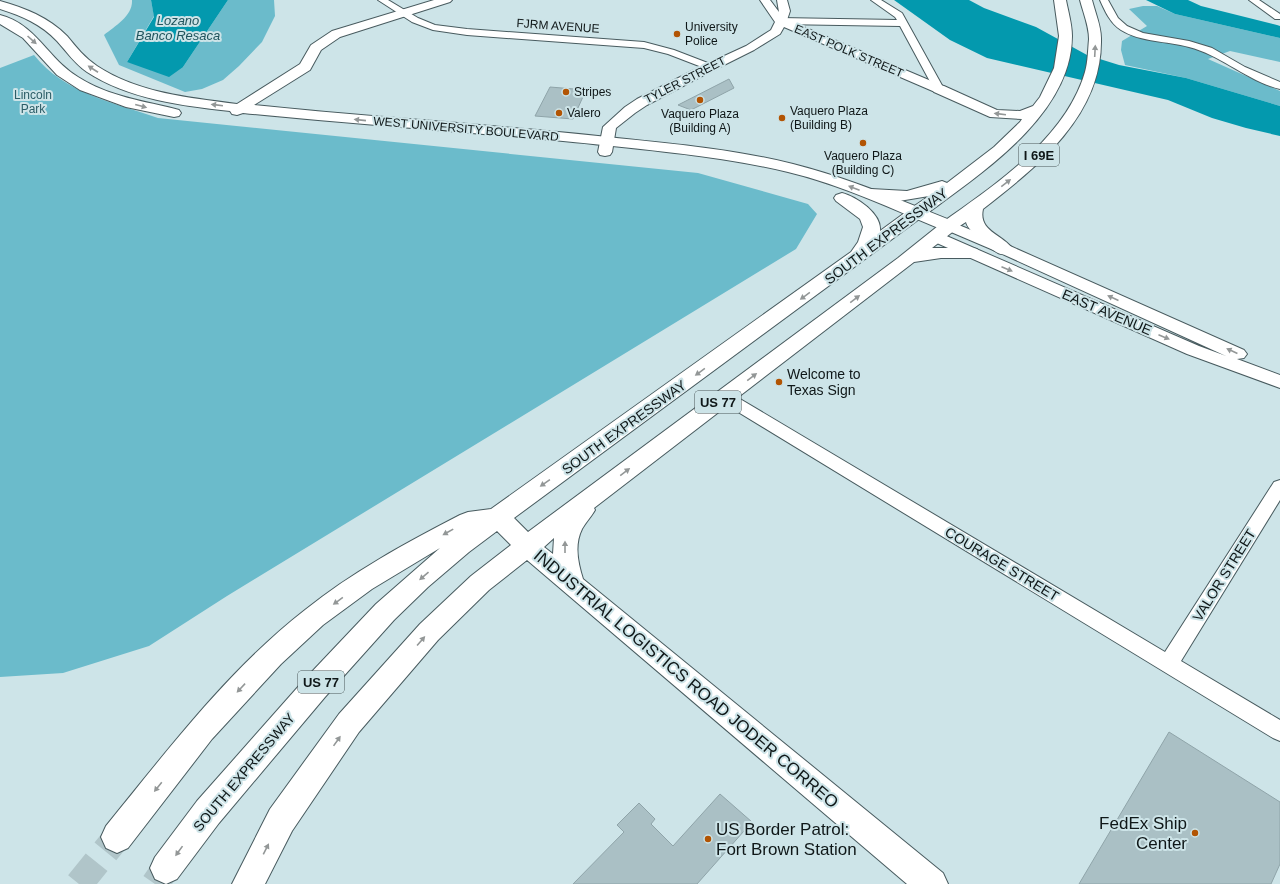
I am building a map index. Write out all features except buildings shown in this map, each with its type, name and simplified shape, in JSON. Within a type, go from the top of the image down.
[{"type":"main road","points":[[240,108],[305,67],[316,48],[336,34],[356,26],[446,0]]},
{"type":"main road","name":"SOUTH EXPRESSWAY","points":[[166,868],[208,812],[315,688],[385,612],[460,545],[910,218],[1019,134],[1056,82],[1063,61],[1067,44],[1066,22],[1060,0]]},
{"type":"main road","name":"I 69E","points":[[942,232],[1033,161],[1055,138],[1074,113],[1087,89],[1096,50],[1095,29],[1086,0]]},
{"type":"main road","name":"WEST UNIVERSITY BOULEVARD","points":[[0,5],[26,14],[50,27],[91,68],[109,78],[144,91],[196,102],[240,108],[385,122],[607,147],[729,166],[803,186]]},
{"type":"main road","points":[[0,19],[19,29],[35,42],[63,73],[78,83],[96,91],[142,106],[190,115]]},
{"type":"main road","points":[[51,60],[75,53]]},
{"type":"main road","points":[[939,89],[995,114],[1021,115],[1038,109]]},
{"type":"main road","name":"WEST UNIVERSITY BOULEVARD","points":[[240,108],[224,119],[607,147],[703,152],[764,163],[833,180],[872,194],[910,218]]},
{"type":"main road","points":[[872,194],[889,197],[920,195],[962,179]]},
{"type":"main road","name":"WEST UNIVERSITY BOULEVARD","points":[[850,262],[867,243],[871,235],[872,224],[869,218],[860,210],[836,196],[910,218],[942,232]]},
{"type":"main road","points":[[975,207],[973,215],[975,226],[1004,249]]},
{"type":"main road","name":"US 77","points":[[248,884],[281,820],[349,723],[429,632],[480,583],[942,232]]},
{"type":"main road","points":[[908,258],[924,254],[950,251],[971,254]]},
{"type":"main road","points":[[572,585],[566,564],[565,542],[568,531],[598,492]]},
{"type":"main road","points":[[117,837],[202,730],[271,656],[314,617],[364,582],[420,547],[468,521],[498,517]]},
{"type":"main road","name":"INDUSTRIAL LOGISTICS ROAD JODER CORREO","points":[[498,517],[572,585],[932,884]]},
{"type":"street","name":"FJRM AVENUE","points":[[382,0],[416,20],[433,27],[467,32],[644,45],[671,52],[710,67]]},
{"type":"street","points":[[765,0],[780,21],[903,23]]},
{"type":"street","name":"EAST POLK STREET","points":[[782,0],[785,11],[780,21],[939,89]]},
{"type":"street","points":[[875,0],[899,15],[939,89]]},
{"type":"street","points":[[1104,0],[1114,20],[1118,24],[1132,31],[1209,50],[1242,69],[1280,86]]},
{"type":"street","points":[[1253,0],[1266,9],[1279,13]]},
{"type":"street","name":"TYLER STREET","points":[[607,147],[610,127],[630,110],[642,102],[750,48],[776,32],[780,21]]},
{"type":"street","name":"EAST AVENUE","points":[[942,232],[1004,249],[1280,373]]},
{"type":"street","name":"EAST AVENUE","points":[[942,232],[971,254],[1193,350],[1280,382]]},
{"type":"street","name":"COURAGE STREET","points":[[725,397],[1280,731]]},
{"type":"street","name":"VALOR STREET","points":[[1168,664],[1280,486]]},
{"type":"green space","points":[[132,0],[151,0],[154,16],[127,62],[183,67],[228,0],[274,0],[275,16],[262,42],[223,80],[202,89],[185,92],[119,65],[104,35],[118,24],[130,11]]},
{"type":"green space","points":[[1143,6],[1157,6],[1175,14],[1280,38],[1280,62],[1230,51],[1208,59],[1280,91],[1280,106],[1186,78],[1125,65],[1121,50],[1122,41],[1147,26],[1129,9]]},
{"type":"green space","name":"Lincoln Park","points":[[34,55],[46,68],[75,88],[158,118],[698,173],[808,204],[817,214],[796,249],[227,596],[149,646],[63,673],[0,677],[0,68]]},
{"type":"water","name":"Lozano Banco Resaca","points":[[151,0],[228,0],[183,67],[169,77],[127,62],[154,17]]},
{"type":"water","points":[[894,0],[969,0],[984,8],[1036,27],[1087,55],[1119,65],[1186,78],[1280,106],[1280,136],[1212,118],[1168,100],[987,58],[950,40]]},
{"type":"water","points":[[1146,0],[1188,0],[1201,6],[1277,25],[1280,26],[1280,38],[1175,14]]},
{"type":"tunnel","points":[[79,884],[117,837]]},
{"type":"tunnel","points":[[155,884],[166,868]]},
{"type":"place","name":"University Police","points":[[677,34]]},
{"type":"place","name":"Stripes","points":[[566,92]]},
{"type":"place","name":"Vaquero Plaza (Building A)","points":[[700,100]]},
{"type":"place","name":"Valero","points":[[559,113]]},
{"type":"place","name":"Vaquero Plaza (Building B)","points":[[782,118]]},
{"type":"place","name":"Vaquero Plaza (Building C)","points":[[863,143]]},
{"type":"place","name":"Welcome to Texas Sign","points":[[779,382]]},
{"type":"place","name":"FedEx Ship Center","points":[[1195,833]]},
{"type":"place","name":"US Border Patrol: Fort Brown Station","points":[[708,839]]}]
